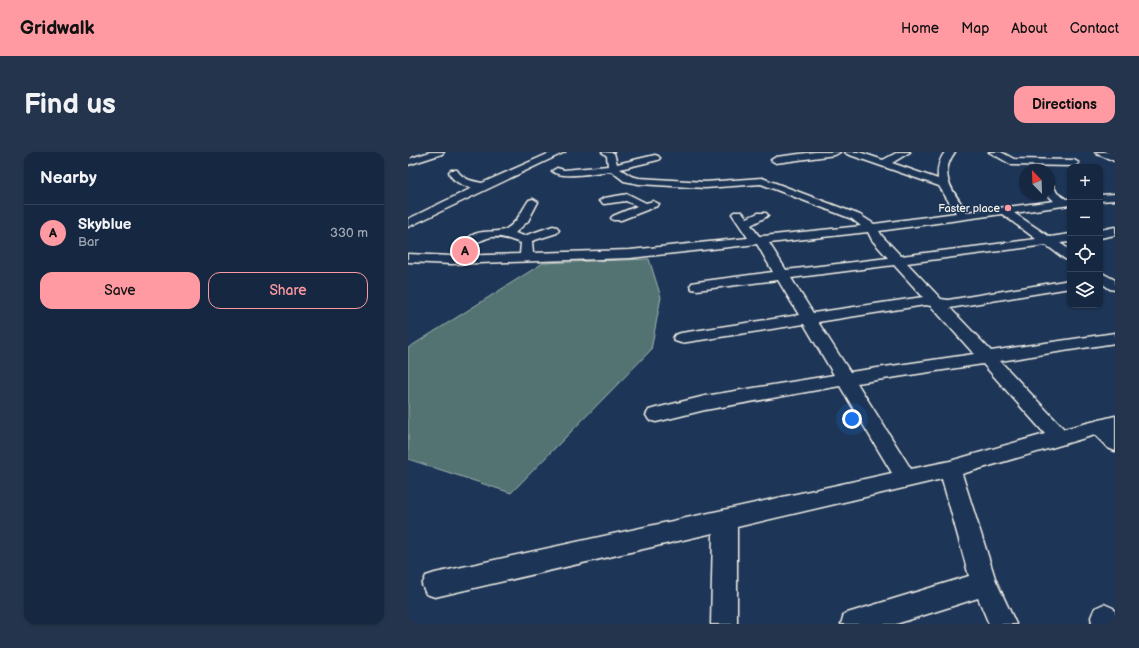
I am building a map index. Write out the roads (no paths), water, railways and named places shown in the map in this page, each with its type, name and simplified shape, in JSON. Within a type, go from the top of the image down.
[{"type":"street","points":[[408,162],[439,152]]},
{"type":"street","points":[[408,223],[484,186],[560,152]]},
{"type":"street","points":[[607,152],[611,155],[613,168],[618,174],[628,179],[653,182],[720,185],[756,181],[772,185],[856,217],[872,228],[876,237],[1060,437]]},
{"type":"street","points":[[776,160],[835,152]]},
{"type":"street","points":[[850,152],[943,184]]},
{"type":"street","points":[[883,164],[905,152]]},
{"type":"street","points":[[950,152],[946,156],[941,169],[943,184],[963,216]]},
{"type":"street","points":[[994,152],[1019,167]]},
{"type":"street","points":[[1100,152],[1115,158]]},
{"type":"street","points":[[1036,153],[1047,163]]},
{"type":"street","points":[[557,172],[564,173],[613,168],[655,158]]},
{"type":"street","points":[[1012,162],[1074,163]]},
{"type":"street","points":[[454,172],[455,176],[469,184],[484,186]]},
{"type":"street","points":[[604,201],[628,197],[653,182]]},
{"type":"street","points":[[762,192],[772,185]]},
{"type":"street","points":[[1055,196],[1067,202]]},
{"type":"street","points":[[628,197],[644,206]]},
{"type":"street","points":[[1103,198],[1115,197]]},
{"type":"street","points":[[508,233],[517,227],[524,219],[532,202]]},
{"type":"street","points":[[408,258],[451,260],[630,254],[872,228],[1067,202]]},
{"type":"street","points":[[617,218],[644,206],[655,203]]},
{"type":"street","points":[[1004,210],[1067,254]]},
{"type":"street","points":[[856,217],[869,211]]},
{"type":"street","points":[[762,215],[742,219],[782,276],[906,479]]},
{"type":"street","points":[[524,240],[553,230]]},
{"type":"street","points":[[1103,234],[1115,232]]},
{"type":"street","points":[[474,239],[489,234],[508,233],[524,240],[527,243],[526,258]]},
{"type":"street","points":[[697,286],[1067,238]]},
{"type":"street","points":[[681,338],[808,320],[925,301],[948,304],[1067,284]]},
{"type":"street","points":[[656,414],[704,403],[845,379],[986,356],[1053,348],[1115,338]]},
{"type":"street","points":[[435,585],[950,469],[1107,425],[1115,443]]},
{"type":"street","points":[[950,469],[984,584],[1003,624]]},
{"type":"street","points":[[724,624],[725,520]]},
{"type":"street","points":[[854,624],[984,584]]},
{"type":"place","name":"Faster place","points":[[1008,208]]},
{"type":"place","name":"Skyblue","points":[[465,251]]}]
